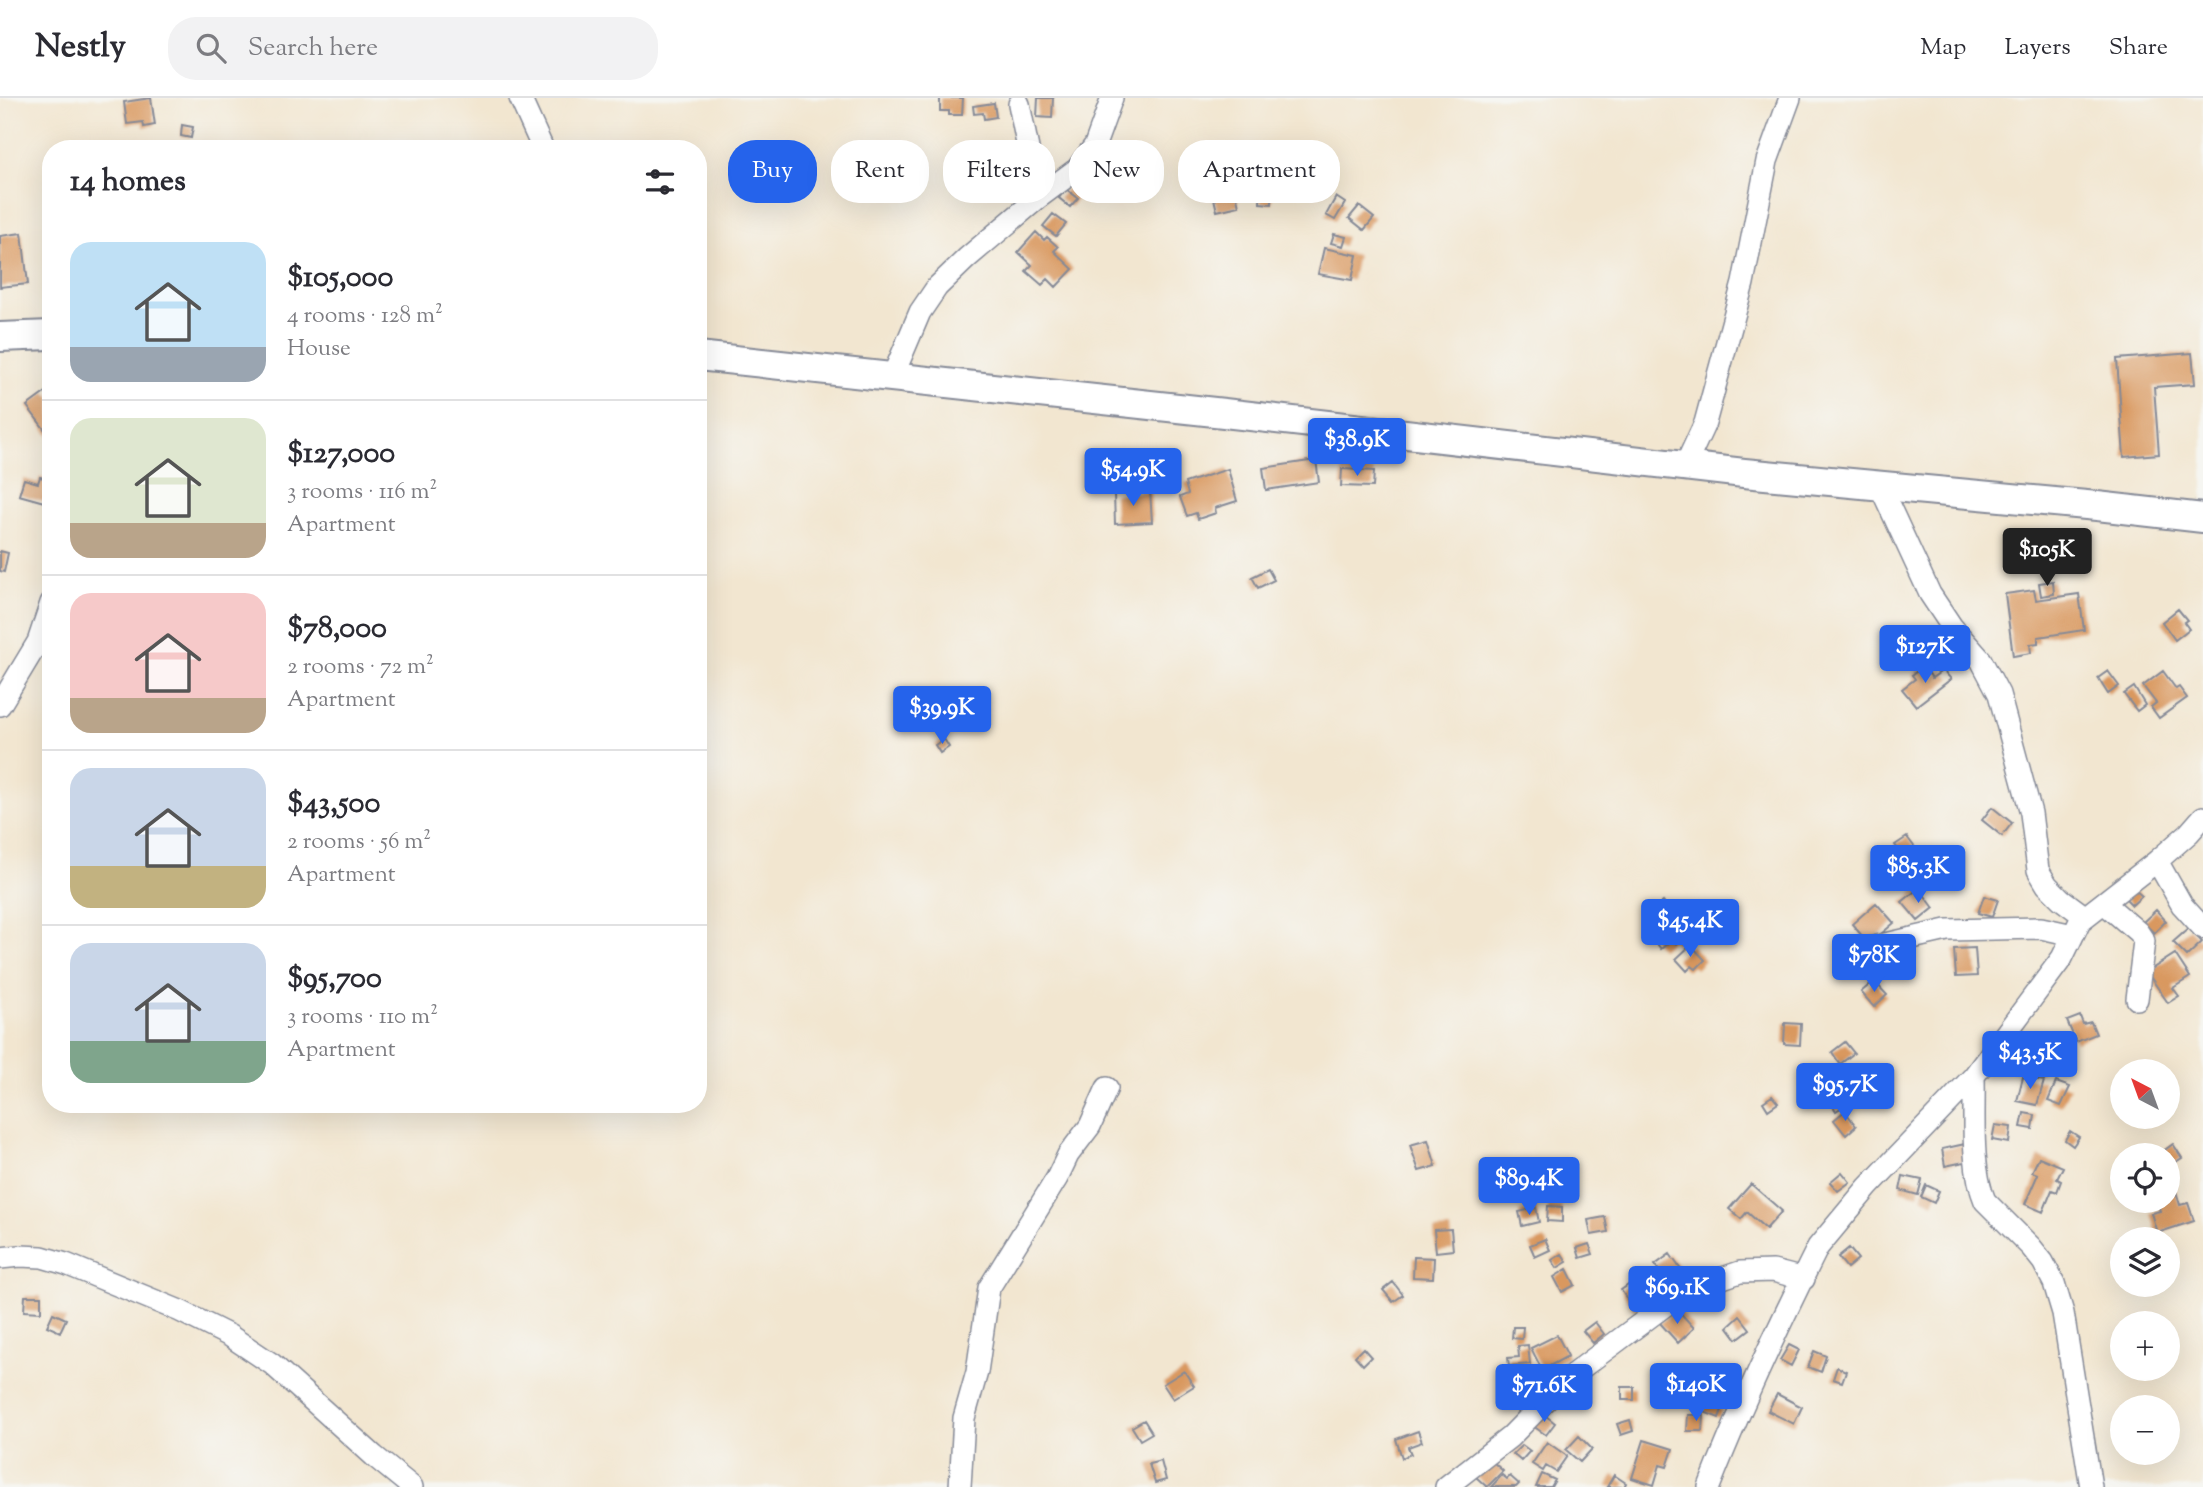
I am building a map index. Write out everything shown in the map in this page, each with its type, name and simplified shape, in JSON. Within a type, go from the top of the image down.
[{"type":"main road","points":[[0,337],[42,335]]},
{"type":"main road","points":[[707,357],[1685,466],[2203,519]]},
{"type":"street","points":[[520,98],[539,140]]},
{"type":"street","points":[[1055,185],[1077,169],[1095,145],[1112,98]]},
{"type":"street","points":[[1685,466],[1705,424],[1743,283],[1767,161],[1790,98]]},
{"type":"street","points":[[1019,104],[1026,140]]},
{"type":"street","points":[[892,377],[919,312],[937,287],[1032,203]]},
{"type":"street","points":[[1880,486],[1930,594],[1952,627],[1981,660],[1999,694],[2031,813],[2038,870],[2079,926]]},
{"type":"street","points":[[0,705],[38,642],[42,630]]},
{"type":"street","points":[[1709,1487],[1771,1344],[1818,1247],[1828,1232],[1973,1076],[2062,958],[2079,926],[2104,902],[2198,828]]},
{"type":"street","points":[[2157,861],[2182,905],[2203,928]]},
{"type":"street","points":[[2104,902],[2141,934],[2144,941],[2137,999]]},
{"type":"street","points":[[1864,949],[1947,930],[2079,926]]},
{"type":"street","points":[[1973,1076],[1976,1160],[1980,1190],[1985,1201],[2043,1262],[2054,1283],[2065,1326],[2091,1487]]},
{"type":"street","points":[[960,1487],[964,1418],[977,1372],[989,1289],[1057,1178],[1068,1155],[1090,1126],[1107,1088]]},
{"type":"street","points":[[0,1258],[42,1257],[66,1264],[180,1311],[230,1336],[272,1364],[412,1487]]},
{"type":"street","points":[[1446,1487],[1510,1437],[1568,1378],[1667,1304],[1699,1286],[1740,1272],[1773,1271],[1804,1279]]},
{"type":"building","points":[[151,98],[155,125],[144,127],[143,122],[127,124],[124,102]]},
{"type":"building","points":[[940,98],[963,98],[962,115],[949,115],[949,111],[940,111]]},
{"type":"building","points":[[1038,98],[1053,98],[1052,118],[1037,117]]},
{"type":"building","points":[[994,103],[996,117],[984,119],[983,113],[974,114],[973,106]]},
{"type":"building","points":[[182,125],[193,127],[191,138],[181,136]]},
{"type":"building","points":[[1066,189],[1069,191],[1069,203],[1074,203],[1070,207],[1059,198]]},
{"type":"building","points":[[1340,200],[1345,203],[1335,220],[1326,215],[1333,203],[1340,203]]},
{"type":"building","points":[[1215,203],[1238,203],[1239,206],[1217,211]]},
{"type":"building","points":[[1359,206],[1374,218],[1364,230],[1349,218]]},
{"type":"building","points":[[1053,214],[1066,224],[1056,236],[1043,226]]},
{"type":"building","points":[[1036,232],[1044,240],[1047,237],[1058,247],[1054,251],[1073,269],[1056,287],[1048,279],[1042,285],[1026,271],[1032,265],[1018,252]]},
{"type":"building","points":[[22,233],[28,284],[0,287],[0,236]]},
{"type":"building","points":[[1334,234],[1346,237],[1343,246],[1331,243]]},
{"type":"building","points":[[1324,248],[1357,255],[1352,280],[1318,274]]},
{"type":"building","points":[[2192,353],[2195,384],[2154,387],[2159,454],[2124,457],[2117,359]]},
{"type":"building","points":[[42,395],[42,426],[27,406]]},
{"type":"building","points":[[1113,456],[1126,457],[1126,470],[1113,470]]},
{"type":"building","points":[[1316,460],[1319,482],[1266,490],[1263,468]]},
{"type":"building","points":[[1228,469],[1237,501],[1215,508],[1216,513],[1198,519],[1196,513],[1187,516],[1180,497],[1188,494],[1185,483]]},
{"type":"building","points":[[1342,469],[1374,471],[1373,487],[1341,486]]},
{"type":"building","points":[[42,478],[42,501],[19,495],[24,479],[38,483]]},
{"type":"building","points":[[1150,491],[1152,522],[1115,524],[1114,494]]},
{"type":"building","points":[[0,551],[8,553],[4,572],[0,571]]},
{"type":"building","points":[[1268,569],[1274,580],[1258,588],[1252,577]]},
{"type":"building","points":[[2053,581],[2054,594],[2041,596],[2039,583]]},
{"type":"building","points":[[2034,590],[2036,600],[2079,594],[2084,630],[2038,637],[2038,643],[2030,644],[2031,653],[2013,656],[2005,594]]},
{"type":"building","points":[[2178,609],[2187,620],[2184,622],[2189,629],[2175,640],[2162,622]]},
{"type":"building","points":[[1924,666],[1932,678],[1943,670],[1951,679],[1916,706],[1902,689],[1915,679],[1912,675]]},
{"type":"building","points":[[2108,671],[2119,686],[2108,694],[2098,678]]},
{"type":"building","points":[[2163,671],[2176,689],[2179,687],[2187,698],[2159,718],[2151,707],[2156,703],[2143,686]]},
{"type":"building","points":[[2134,687],[2145,705],[2137,711],[2124,694]]},
{"type":"building","points":[[931,695],[939,712],[924,719],[916,701]]},
{"type":"building","points":[[944,739],[949,747],[940,753],[935,745]]},
{"type":"building","points":[[1992,807],[2012,823],[2002,836],[1982,820]]},
{"type":"building","points":[[1907,837],[1916,849],[1904,857],[1895,845]]},
{"type":"building","points":[[1914,869],[1921,878],[1912,885],[1905,876]]},
{"type":"building","points":[[1919,888],[1934,908],[1918,921],[1902,902]]},
{"type":"building","points":[[2135,890],[2142,896],[2132,905],[2126,899]]},
{"type":"building","points":[[1984,896],[1998,900],[1992,917],[1978,913]]},
{"type":"building","points":[[1663,902],[1686,929],[1681,932],[1685,936],[1676,944],[1672,940],[1661,949],[1648,932],[1661,922],[1652,911]]},
{"type":"building","points":[[1876,903],[1894,923],[1869,944],[1852,924]]},
{"type":"building","points":[[2156,910],[2166,921],[2154,933],[2143,922]]},
{"type":"building","points":[[2189,928],[2202,942],[2187,956],[2173,942]]},
{"type":"building","points":[[1691,945],[1705,960],[1696,969],[1692,966],[1687,971],[1676,959]]},
{"type":"building","points":[[1898,948],[1910,963],[1899,972],[1887,957]]},
{"type":"building","points":[[1975,948],[1977,976],[1956,977],[1954,949]]},
{"type":"building","points":[[2175,954],[2190,977],[2173,988],[2179,996],[2168,1003],[2147,972]]},
{"type":"building","points":[[1859,958],[1867,969],[1856,978],[1847,967]]},
{"type":"building","points":[[1874,981],[1887,995],[1874,1007],[1861,992]]},
{"type":"building","points":[[2080,1016],[2083,1024],[2091,1022],[2096,1034],[2076,1042],[2067,1021]]},
{"type":"building","points":[[1785,1023],[1801,1024],[1800,1045],[1784,1044]]},
{"type":"building","points":[[2012,1039],[2026,1044],[2023,1052],[2045,1060],[2040,1073],[2004,1060]]},
{"type":"building","points":[[1845,1042],[1854,1053],[1840,1064],[1832,1052]]},
{"type":"building","points":[[1830,1070],[1839,1082],[1823,1093],[1814,1082]]},
{"type":"building","points":[[2023,1077],[2044,1081],[2037,1105],[2017,1101]]},
{"type":"building","points":[[2056,1082],[2070,1087],[2061,1106],[2048,1101]]},
{"type":"building","points":[[1839,1095],[1845,1105],[1836,1111],[1830,1101]]},
{"type":"building","points":[[1772,1096],[1778,1103],[1768,1110],[1763,1102]]},
{"type":"building","points":[[1845,1111],[1856,1126],[1846,1135],[1834,1120]]},
{"type":"building","points":[[2024,1113],[2035,1115],[2033,1129],[2021,1127]]},
{"type":"building","points":[[1995,1125],[2011,1127],[2009,1143],[1992,1140]]},
{"type":"building","points":[[2070,1131],[2079,1137],[2073,1146],[2065,1140]]},
{"type":"building","points":[[1428,1140],[1436,1166],[1419,1171],[1410,1145]]},
{"type":"building","points":[[1965,1144],[1969,1161],[1945,1166],[1942,1149]]},
{"type":"building","points":[[2039,1157],[2063,1167],[2057,1179],[2061,1181],[2057,1192],[2052,1190],[2043,1212],[2025,1204],[2038,1174],[2032,1172]]},
{"type":"building","points":[[1842,1172],[1850,1182],[1838,1191],[1830,1182]]},
{"type":"building","points":[[1903,1176],[1922,1180],[1918,1195],[1900,1190]]},
{"type":"building","points":[[1751,1184],[1782,1211],[1766,1229],[1747,1212],[1741,1219],[1729,1209]]},
{"type":"building","points":[[1926,1185],[1939,1191],[1934,1203],[1921,1197]]},
{"type":"building","points":[[2188,1203],[2194,1221],[2176,1227],[2155,1227],[2151,1213],[2180,1213],[2180,1205]]},
{"type":"building","points":[[1548,1206],[1562,1207],[1562,1222],[1547,1221]]},
{"type":"building","points":[[1536,1208],[1539,1222],[1522,1226],[1519,1212]]},
{"type":"building","points":[[1605,1217],[1608,1232],[1591,1235],[1588,1220]]},
{"type":"building","points":[[1451,1229],[1453,1250],[1436,1252],[1434,1230]]},
{"type":"building","points":[[1545,1239],[1550,1250],[1535,1257],[1530,1245]]},
{"type":"building","points":[[1589,1244],[1593,1254],[1580,1258],[1577,1248]]},
{"type":"building","points":[[1849,1248],[1858,1259],[1847,1268],[1838,1257]]},
{"type":"building","points":[[1562,1254],[1567,1262],[1557,1268],[1552,1260]]},
{"type":"building","points":[[1670,1254],[1684,1274],[1669,1285],[1655,1265]]},
{"type":"building","points":[[1414,1257],[1434,1258],[1433,1278],[1413,1277]]},
{"type":"building","points":[[1567,1269],[1575,1285],[1562,1292],[1554,1277]]},
{"type":"building","points":[[1640,1277],[1653,1298],[1634,1310],[1621,1290]]},
{"type":"building","points":[[1393,1282],[1403,1295],[1393,1302],[1383,1290]]},
{"type":"building","points":[[25,1296],[41,1296],[41,1312],[24,1311]]},
{"type":"building","points":[[1676,1308],[1694,1328],[1678,1343],[1660,1323]]},
{"type":"building","points":[[53,1313],[66,1319],[60,1332],[47,1326]]},
{"type":"building","points":[[1740,1316],[1750,1329],[1737,1339],[1728,1327]]},
{"type":"building","points":[[1595,1322],[1604,1334],[1593,1343],[1583,1331]]},
{"type":"building","points":[[1513,1327],[1523,1327],[1522,1339],[1512,1338]]},
{"type":"building","points":[[1557,1335],[1568,1356],[1542,1370],[1531,1348]]},
{"type":"building","points":[[1528,1345],[1530,1364],[1509,1366],[1508,1358],[1519,1357],[1518,1346]]},
{"type":"building","points":[[1789,1345],[1799,1350],[1791,1366],[1780,1360]]},
{"type":"building","points":[[1363,1348],[1371,1357],[1363,1365],[1355,1356]]},
{"type":"building","points":[[1814,1351],[1826,1356],[1821,1372],[1808,1367]]},
{"type":"building","points":[[1837,1367],[1846,1371],[1842,1382],[1833,1379]]},
{"type":"building","points":[[1184,1371],[1194,1386],[1173,1399],[1163,1384]]},
{"type":"building","points":[[1622,1387],[1634,1387],[1634,1400],[1622,1400]]},
{"type":"building","points":[[1777,1394],[1802,1407],[1794,1424],[1768,1411]]},
{"type":"building","points":[[1707,1404],[1722,1410],[1719,1418],[1704,1412]]},
{"type":"building","points":[[1542,1413],[1555,1423],[1546,1435],[1533,1426]]},
{"type":"building","points":[[1688,1415],[1704,1415],[1703,1431],[1687,1431]]},
{"type":"building","points":[[1144,1420],[1152,1433],[1140,1440],[1132,1427]]},
{"type":"building","points":[[1630,1420],[1633,1431],[1621,1435],[1617,1424]]},
{"type":"building","points":[[1418,1431],[1422,1442],[1408,1447],[1411,1454],[1402,1458],[1396,1439]]},
{"type":"building","points":[[1579,1436],[1592,1449],[1580,1462],[1566,1450]]},
{"type":"building","points":[[1644,1440],[1673,1449],[1667,1467],[1660,1465],[1654,1485],[1632,1478]]},
{"type":"building","points":[[1547,1442],[1567,1456],[1556,1472],[1546,1466],[1543,1471],[1532,1464]]},
{"type":"building","points":[[1522,1445],[1530,1451],[1521,1461],[1513,1454]]},
{"type":"building","points":[[1161,1461],[1166,1480],[1155,1483],[1149,1464]]},
{"type":"building","points":[[1492,1461],[1503,1471],[1487,1487],[1476,1477]]},
{"type":"building","points":[[1542,1474],[1555,1480],[1551,1487],[1536,1487]]},
{"type":"building","points":[[1502,1475],[1507,1479],[1510,1476],[1519,1484],[1516,1487],[1491,1487]]},
{"type":"building","points":[[1614,1475],[1626,1483],[1624,1487],[1607,1487]]}]
